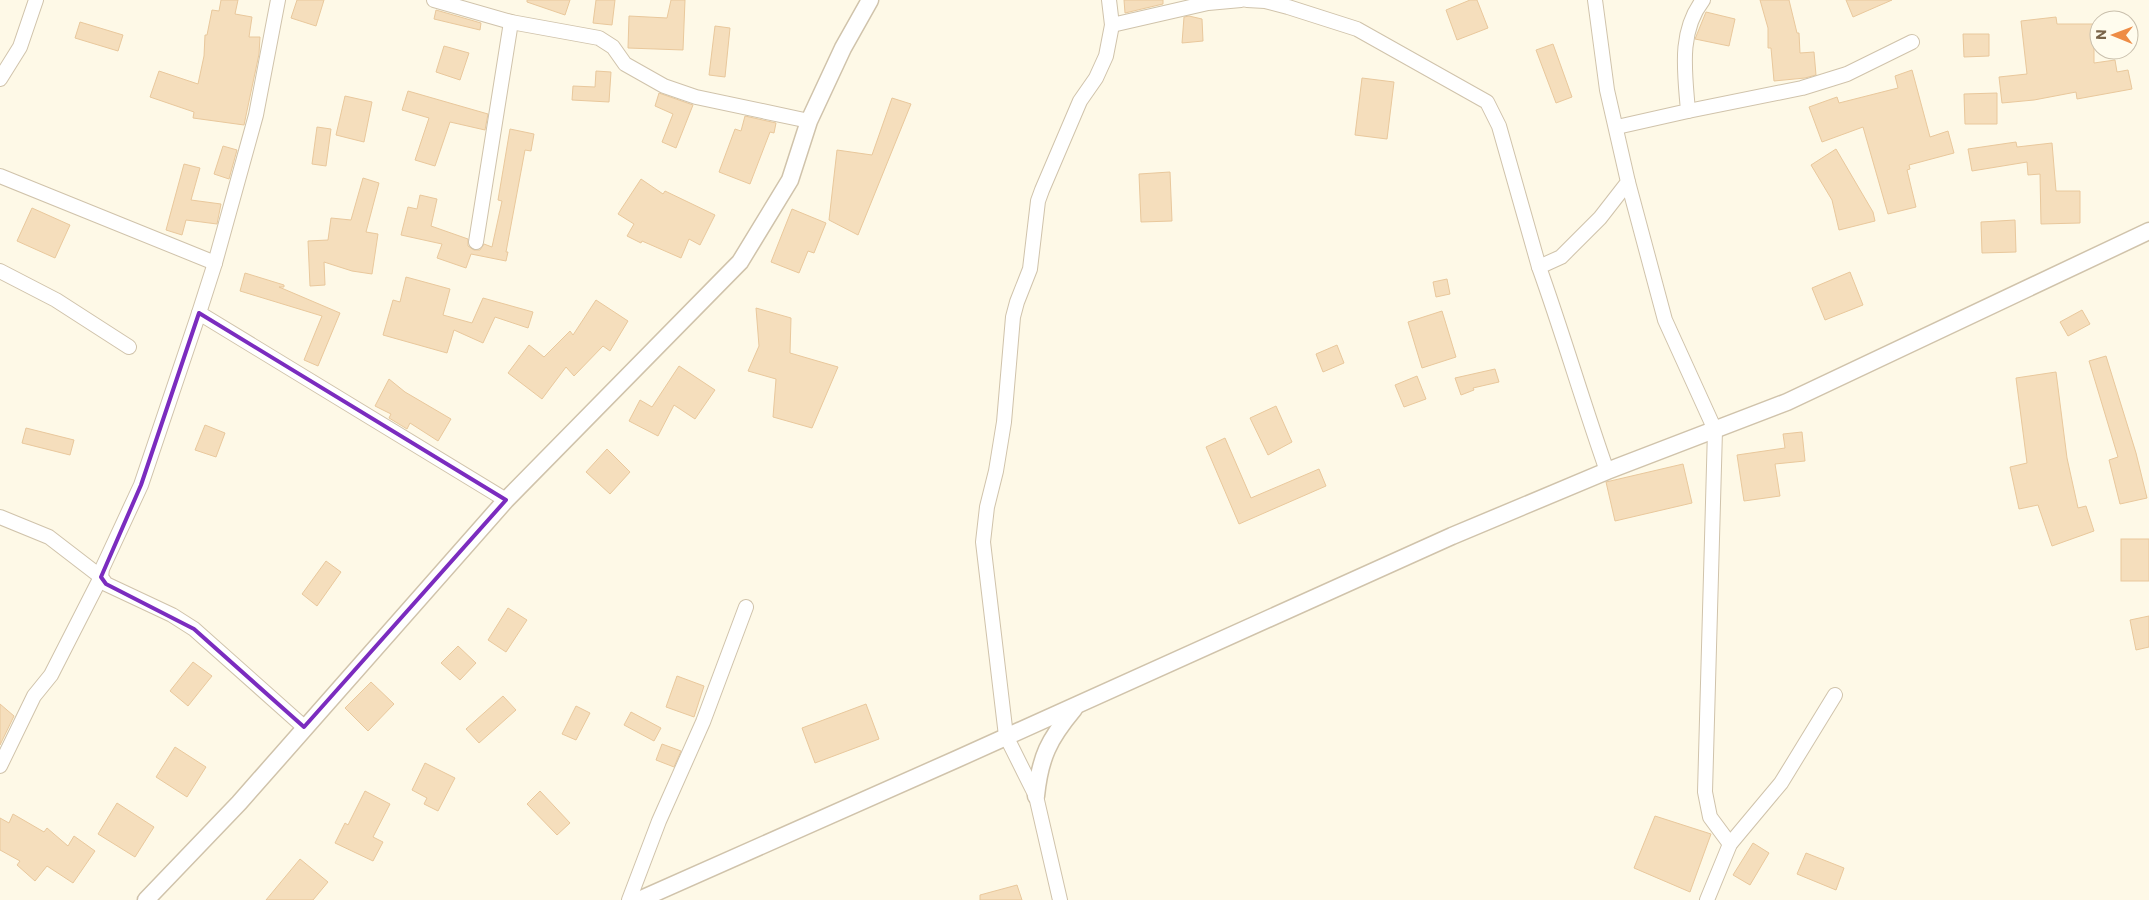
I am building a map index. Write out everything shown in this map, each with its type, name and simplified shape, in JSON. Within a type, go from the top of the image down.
[{"type":"street","points":[[0,79],[20,47],[36,0]]},
{"type":"street","points":[[0,766],[34,696],[51,675],[100,577],[140,485],[215,263],[256,115],[278,0]]},
{"type":"street","points":[[434,0],[511,22],[599,38],[613,47],[625,64],[664,86],[696,97],[809,121]]},
{"type":"street","points":[[146,900],[239,803],[506,500],[740,262],[790,180],[809,121],[843,48],[870,0]]},
{"type":"street","points":[[1060,900],[1036,796],[1006,736],[983,542],[987,507],[996,471],[1004,422],[1013,317],[1016,302],[1030,269],[1038,201],[1077,108],[1096,78],[1106,56],[1112,25],[1109,0]]},
{"type":"street","points":[[1112,25],[1208,3],[1241,0]]},
{"type":"street","points":[[1247,0],[1265,1],[1288,7],[1358,30],[1487,102],[1499,126],[1539,267],[1562,332],[1582,401],[1607,471]]},
{"type":"street","points":[[1595,0],[1607,90],[1617,127],[1628,182],[1665,320],[1714,430],[1705,792],[1710,817],[1730,844]]},
{"type":"street","points":[[1688,111],[1685,68],[1687,28],[1703,0]]},
{"type":"street","points":[[476,242],[511,22]]},
{"type":"street","points":[[1617,127],[1802,88],[1847,74],[1912,42]]},
{"type":"street","points":[[0,176],[215,263]]},
{"type":"street","points":[[1539,267],[1561,257],[1600,218],[1628,182]]},
{"type":"street","points":[[639,900],[1444,540],[1607,471],[1787,402],[2149,231]]},
{"type":"street","points":[[0,271],[56,300],[129,347]]},
{"type":"street","points":[[199,313],[506,500]]},
{"type":"street","points":[[0,518],[49,537],[100,577],[106,584],[172,615],[194,629],[304,727]]},
{"type":"street","points":[[629,900],[658,821],[703,722],[746,607]]},
{"type":"street","points":[[1707,900],[1730,844],[1781,783],[1835,695]]},
{"type":"street","points":[[1036,796],[1039,768],[1059,727],[1078,704]]},
{"type":"highlighted area","points":[[199,313],[506,500],[304,727],[194,629],[106,584],[101,577],[141,485]]},
{"type":"building","points":[[221,0],[238,0],[235,14],[252,17],[249,37],[260,37],[259,54],[244,125],[193,118],[194,112],[150,97],[159,71],[198,84],[204,56],[205,35],[207,35],[212,10],[219,11]]},
{"type":"building","points":[[297,0],[324,0],[316,26],[291,18]]},
{"type":"building","points":[[527,0],[570,0],[565,15],[527,2]]},
{"type":"building","points":[[596,0],[615,0],[612,25],[593,23]]},
{"type":"building","points":[[671,0],[685,0],[683,50],[628,48],[629,16],[667,18]]},
{"type":"building","points":[[1124,0],[1163,0],[1163,4],[1125,13]]},
{"type":"building","points":[[1470,0],[1477,0],[1488,28],[1457,40],[1446,10]]},
{"type":"building","points":[[1760,0],[1789,0],[1797,33],[1799,33],[1800,53],[1814,52],[1816,75],[1774,81],[1771,48],[1768,48],[1768,28]]},
{"type":"building","points":[[1846,0],[1892,0],[1853,17]]},
{"type":"building","points":[[436,10],[481,23],[480,30],[434,19]]},
{"type":"building","points":[[1706,12],[1735,19],[1729,46],[1695,39]]},
{"type":"building","points":[[1189,16],[1202,19],[1203,41],[1182,43],[1184,17]]},
{"type":"building","points":[[2056,17],[2057,24],[2089,24],[2089,60],[2094,60],[2094,63],[2115,60],[2117,72],[2128,70],[2132,89],[2077,99],[2076,92],[2034,100],[2002,103],[1999,77],[2027,74],[2021,21]]},
{"type":"building","points":[[80,22],[123,35],[118,51],[75,38]]},
{"type":"building","points":[[715,26],[730,28],[725,77],[709,75]]},
{"type":"building","points":[[1963,34],[1989,34],[1989,56],[1964,57]]},
{"type":"building","points":[[1553,44],[1572,97],[1556,103],[1536,50]]},
{"type":"building","points":[[444,46],[469,53],[460,80],[436,72]]},
{"type":"building","points":[[1912,70],[1930,137],[1948,131],[1954,153],[1909,165],[1910,169],[1907,170],[1916,207],[1888,214],[1863,127],[1822,142],[1809,107],[1837,97],[1839,103],[1898,88],[1895,76]]},
{"type":"building","points":[[596,71],[611,72],[609,102],[572,100],[573,86],[595,87]]},
{"type":"building","points":[[1362,78],[1394,82],[1387,139],[1355,135]]},
{"type":"building","points":[[408,91],[488,114],[485,130],[450,122],[435,166],[415,160],[429,118],[402,110]]},
{"type":"building","points":[[659,93],[693,105],[676,148],[662,142],[673,114],[655,106]]},
{"type":"building","points":[[1997,93],[1997,124],[1965,124],[1964,94]]},
{"type":"building","points":[[345,96],[372,102],[364,142],[336,135]]},
{"type":"building","points":[[892,98],[911,104],[858,235],[829,220],[837,150],[872,155]]},
{"type":"building","points":[[745,116],[776,123],[774,133],[770,132],[750,184],[719,172],[735,129],[741,131]]},
{"type":"building","points":[[317,127],[331,129],[326,166],[312,164]]},
{"type":"building","points":[[510,129],[534,134],[531,151],[525,150],[506,252],[508,252],[506,261],[471,254],[466,268],[437,258],[442,244],[401,235],[408,207],[417,209],[420,195],[437,199],[431,226],[468,239],[468,246],[474,250],[480,250],[484,244],[492,247],[502,201],[498,200]]},
{"type":"building","points":[[2016,142],[2017,147],[2052,143],[2056,191],[2080,191],[2080,223],[2041,224],[2040,174],[2028,175],[2027,162],[1972,171],[1968,149]]},
{"type":"building","points":[[223,146],[237,150],[229,179],[214,174]]},
{"type":"building","points":[[1836,149],[1873,212],[1875,221],[1839,230],[1832,200],[1811,165]]},
{"type":"building","points":[[184,164],[200,168],[191,200],[221,204],[217,224],[186,220],[182,235],[166,230]]},
{"type":"building","points":[[1170,172],[1172,221],[1141,222],[1139,174]]},
{"type":"building","points":[[363,178],[379,183],[366,232],[378,234],[372,274],[352,271],[324,262],[325,285],[310,286],[308,241],[328,240],[331,218],[351,220]]},
{"type":"building","points":[[641,179],[663,194],[665,191],[715,215],[700,245],[689,239],[681,258],[627,236],[634,224],[618,214]]},
{"type":"building","points":[[32,208],[70,225],[55,258],[17,241]]},
{"type":"building","points":[[792,209],[826,223],[814,253],[808,251],[799,273],[771,262]]},
{"type":"building","points":[[2015,220],[2016,252],[1982,253],[1981,222]]},
{"type":"building","points":[[1850,272],[1863,305],[1825,320],[1812,288]]},
{"type":"building","points":[[245,273],[284,285],[284,287],[279,287],[340,313],[318,366],[304,360],[322,316],[240,291]]},
{"type":"building","points":[[406,277],[450,289],[443,315],[472,323],[483,298],[533,312],[528,328],[495,317],[483,343],[454,330],[447,353],[383,335],[393,300],[400,302]]},
{"type":"building","points":[[1447,279],[1450,294],[1436,297],[1433,282]]},
{"type":"building","points":[[596,300],[628,321],[610,351],[603,346],[574,376],[566,367],[542,399],[508,373],[529,345],[544,357],[570,331],[573,335]]},
{"type":"building","points":[[756,308],[791,318],[790,353],[838,367],[812,428],[773,417],[776,379],[748,371],[759,346]]},
{"type":"building","points":[[2082,310],[2090,324],[2068,336],[2060,322]]},
{"type":"building","points":[[1442,311],[1456,357],[1422,368],[1408,322]]},
{"type":"building","points":[[1337,345],[1344,363],[1323,372],[1316,354]]},
{"type":"building","points":[[2106,356],[2136,453],[2147,498],[2120,504],[2109,460],[2118,457],[2089,361]]},
{"type":"building","points":[[679,366],[715,390],[695,419],[674,405],[658,436],[629,421],[640,400],[652,407]]},
{"type":"building","points":[[1495,369],[1499,382],[1473,388],[1474,390],[1461,395],[1455,378]]},
{"type":"building","points":[[2056,372],[2067,458],[2078,508],[2086,506],[2094,531],[2052,546],[2038,505],[2019,509],[2010,467],[2027,463],[2016,378]]},
{"type":"building","points":[[1417,376],[1426,399],[1404,407],[1395,385]]},
{"type":"building","points":[[389,379],[405,392],[451,419],[438,441],[410,423],[407,429],[389,418],[391,414],[375,406]]},
{"type":"building","points":[[1276,406],[1292,442],[1268,455],[1250,418]]},
{"type":"building","points":[[205,425],[225,433],[216,457],[195,450]]},
{"type":"building","points":[[26,428],[74,440],[70,455],[22,443]]},
{"type":"building","points":[[1802,432],[1805,461],[1775,464],[1780,496],[1744,501],[1737,455],[1785,448],[1783,434]]},
{"type":"building","points":[[1225,438],[1251,498],[1319,469],[1326,486],[1239,524],[1206,447]]},
{"type":"building","points":[[607,449],[630,472],[610,494],[586,472]]},
{"type":"building","points":[[1683,464],[1692,503],[1615,521],[1606,482]]},
{"type":"building","points":[[2121,539],[2149,539],[2149,581],[2121,581]]},
{"type":"building","points":[[326,561],[341,572],[317,606],[302,594]]},
{"type":"building","points":[[508,608],[527,620],[506,652],[488,640]]},
{"type":"building","points":[[2149,616],[2149,647],[2136,650],[2130,620]]},
{"type":"building","points":[[458,646],[476,663],[460,680],[441,663]]},
{"type":"building","points":[[193,662],[212,676],[188,706],[170,691]]},
{"type":"building","points":[[677,676],[704,686],[694,717],[666,707]]},
{"type":"building","points":[[371,682],[394,704],[368,731],[345,708]]},
{"type":"building","points":[[503,696],[516,710],[479,743],[466,729]]},
{"type":"building","points":[[0,704],[14,716],[0,745]]},
{"type":"building","points":[[866,704],[879,739],[815,763],[802,728]]},
{"type":"building","points":[[576,706],[590,713],[576,740],[562,734]]},
{"type":"building","points":[[631,712],[661,728],[654,741],[624,725]]},
{"type":"building","points":[[662,744],[681,751],[674,767],[656,760]]},
{"type":"building","points":[[175,747],[206,767],[187,797],[156,777]]},
{"type":"building","points":[[425,763],[455,778],[438,811],[424,804],[427,798],[412,790]]},
{"type":"building","points":[[365,791],[390,804],[373,837],[383,842],[373,861],[335,843],[345,823],[348,825]]},
{"type":"building","points":[[540,791],[570,823],[557,835],[527,804]]},
{"type":"building","points":[[117,803],[154,827],[135,857],[98,834]]},
{"type":"building","points":[[13,814],[44,832],[47,828],[68,846],[74,836],[95,851],[73,883],[47,866],[35,881],[17,865],[20,861],[0,850],[0,818],[9,823]]},
{"type":"building","points":[[1655,816],[1711,834],[1690,892],[1634,868]]},
{"type":"building","points":[[1753,843],[1769,853],[1750,885],[1733,875]]},
{"type":"building","points":[[1806,853],[1844,868],[1836,890],[1797,874]]},
{"type":"building","points":[[300,859],[328,882],[313,900],[266,900]]},
{"type":"building","points":[[1017,885],[1022,900],[980,900],[980,895]]}]
